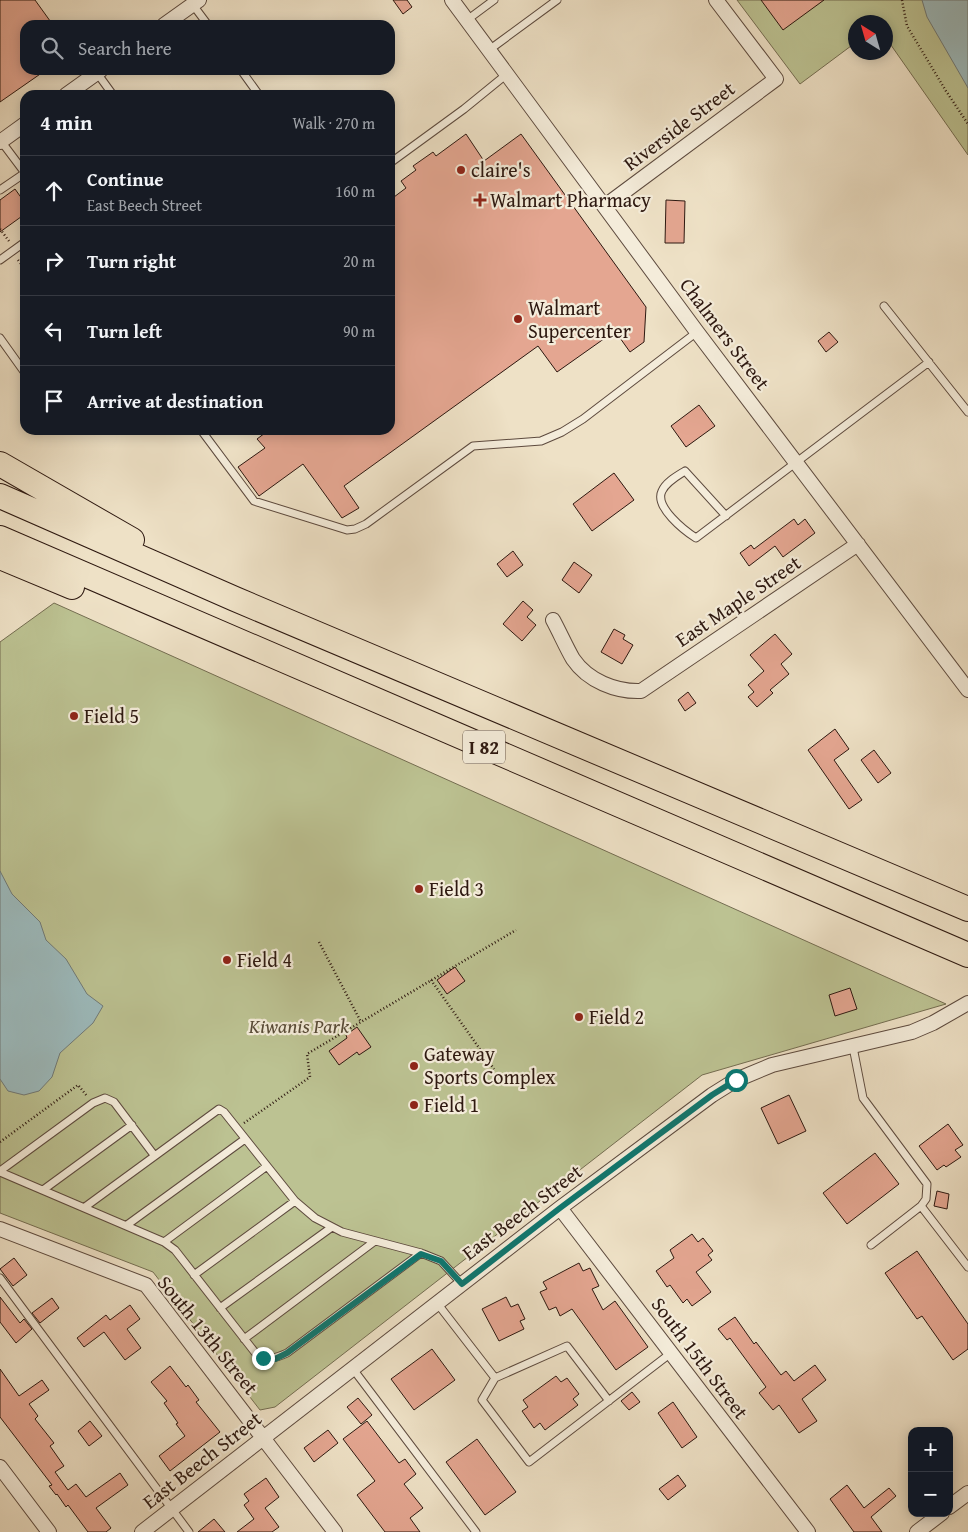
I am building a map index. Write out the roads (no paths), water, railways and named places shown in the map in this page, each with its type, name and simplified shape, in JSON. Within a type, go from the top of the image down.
[{"type":"highway","points":[[0,464],[235,599]]},
{"type":"highway","name":"I 82","points":[[0,496],[235,599],[968,909]]},
{"type":"highway","name":"I 82","points":[[0,538],[968,955]]},
{"type":"highway","points":[[0,557],[170,627],[464,738]]},
{"type":"street","name":"Chalmers Street","points":[[452,0],[697,332],[968,690]]},
{"type":"street","name":"Riverside Street","points":[[605,206],[776,79],[716,0]]},
{"type":"street","points":[[171,20],[194,2]]},
{"type":"street","points":[[73,90],[94,75]]},
{"type":"street","points":[[1,141],[20,128]]},
{"type":"street","name":"East Maple Street","points":[[554,620],[574,660],[592,677],[613,688],[641,691],[858,544]]},
{"type":"street","name":"East Beech Street","points":[[142,1532],[560,1208],[712,1095],[736,1080],[772,1065],[912,1032],[945,1017],[968,1002]]},
{"type":"street","name":"South 15th Street","points":[[560,1208],[808,1532]]},
{"type":"street","name":"South 13th Street","points":[[0,1229],[146,1285],[335,1532]]},
{"type":"street","points":[[0,1467],[49,1532]]},
{"type":"street","points":[[953,1504],[968,1493]]},
{"type":"street","points":[[917,1532],[937,1517]]},
{"type":"lane","points":[[467,20],[494,0]]},
{"type":"lane","points":[[489,50],[557,0]]},
{"type":"lane","points":[[194,2],[205,20]]},
{"type":"lane","points":[[395,159],[464,109],[507,74]]},
{"type":"lane","points":[[101,75],[110,90]]},
{"type":"lane","points":[[245,75],[255,90]]},
{"type":"lane","points":[[1,141],[20,166]]},
{"type":"lane","points":[[0,190],[20,176]]},
{"type":"lane","points":[[0,260],[20,246]]},
{"type":"lane","points":[[884,306],[968,412]]},
{"type":"lane","points":[[205,435],[254,501],[347,530],[355,529],[366,524],[472,446],[541,440],[562,432],[583,419],[697,332]]},
{"type":"lane","points":[[0,338],[20,365]]},
{"type":"lane","points":[[726,516],[685,471],[666,485],[661,492],[664,508],[681,528],[696,538],[726,516],[929,362]]},
{"type":"lane","points":[[853,1047],[863,1098],[927,1184],[926,1199],[921,1206],[871,1245]]},
{"type":"lane","points":[[154,1155],[114,1102],[105,1098],[93,1102],[0,1171],[164,1242],[175,1250],[257,1355],[263,1358],[275,1359],[287,1353],[421,1254]]},
{"type":"lane","points":[[85,1208],[154,1155],[219,1110],[224,1112],[294,1201],[315,1218],[342,1232],[441,1261],[462,1284]]},
{"type":"lane","points":[[43,1190],[132,1125]]},
{"type":"lane","points":[[127,1225],[245,1139]]},
{"type":"lane","points":[[164,1242],[267,1166]]},
{"type":"lane","points":[[194,1275],[294,1201]]},
{"type":"lane","points":[[921,1206],[968,1267]]},
{"type":"lane","points":[[220,1308],[332,1227]]},
{"type":"lane","points":[[244,1339],[375,1241]]},
{"type":"lane","points":[[0,1278],[189,1532]]},
{"type":"lane","points":[[437,1303],[495,1378]]},
{"type":"lane","points":[[608,1401],[567,1346],[495,1378],[482,1400],[529,1462],[671,1353]]},
{"type":"lane","points":[[353,1369],[476,1532]]},
{"type":"water","points":[[922,0],[968,0],[968,88],[927,17]]},
{"type":"water","points":[[0,871],[12,894],[40,922],[46,940],[66,959],[87,994],[103,1006],[93,1023],[60,1053],[52,1077],[39,1091],[24,1095],[8,1091],[0,1079]]},
{"type":"place","name":"claire's","points":[[461,170]]},
{"type":"place","name":"Walmart Pharmacy","points":[[480,200]]},
{"type":"place","name":"Walmart Supercenter","points":[[518,319]]},
{"type":"place","name":"Field 5","points":[[74,716]]},
{"type":"place","name":"Field 3","points":[[419,889]]},
{"type":"place","name":"Field 4","points":[[227,960]]},
{"type":"place","name":"Field 2","points":[[579,1017]]},
{"type":"place","name":"Gateway Sports Complex","points":[[414,1066]]},
{"type":"place","name":"Field 1","points":[[414,1105]]},
{"type":"park label","name":"Kiwanis Park","points":[[299,1026]]}]
